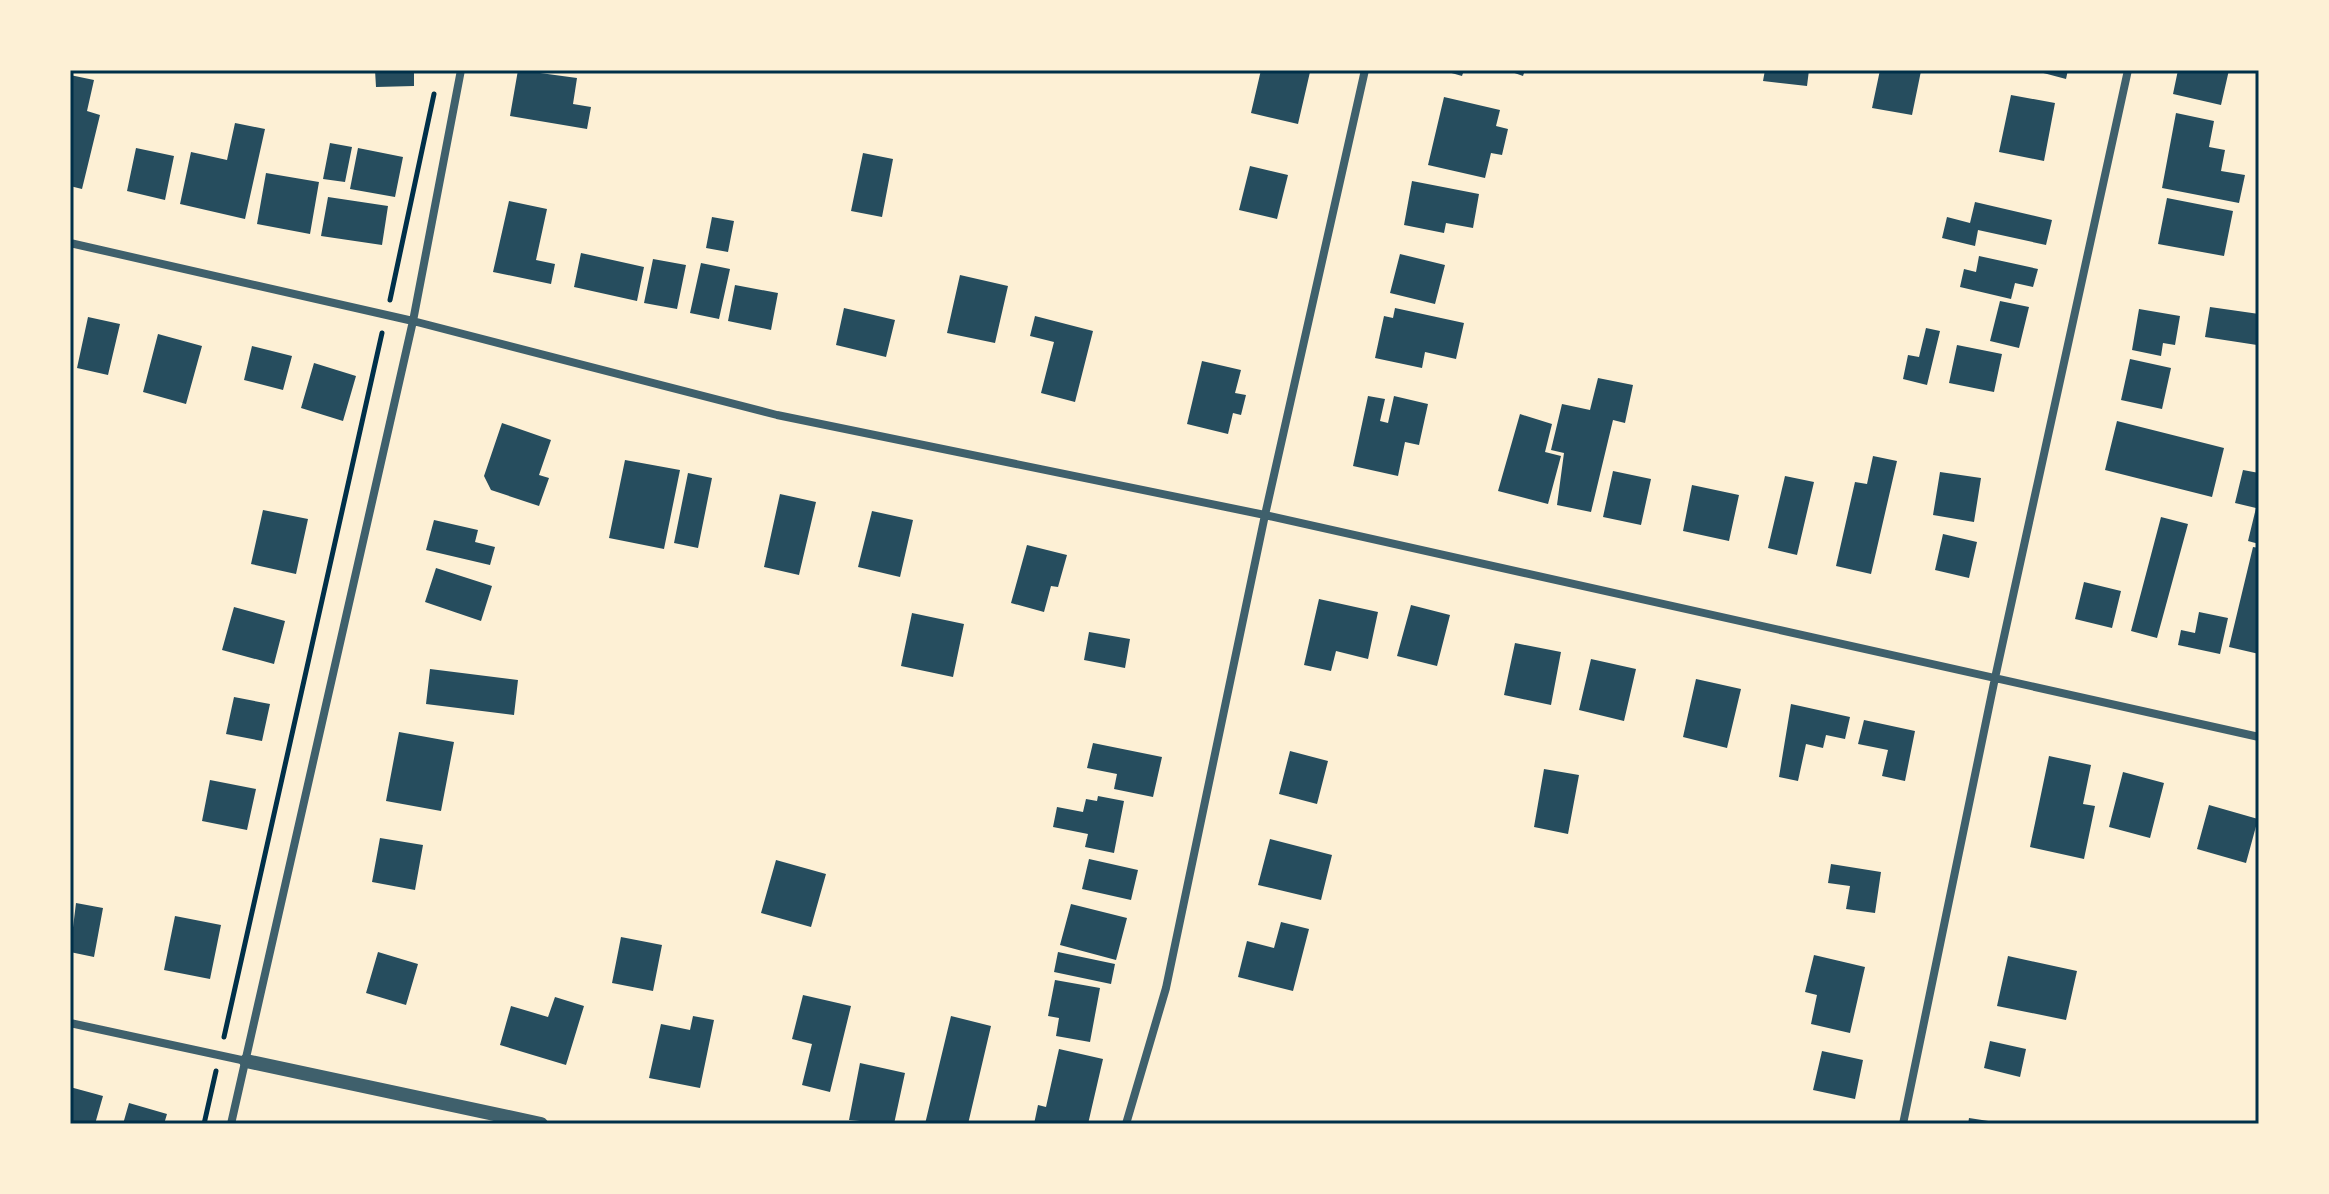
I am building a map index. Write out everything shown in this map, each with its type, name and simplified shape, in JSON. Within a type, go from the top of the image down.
[{"type":"street","points":[[231,1124],[413,321],[461,70]]},
{"type":"street","points":[[1126,1124],[1166,988],[1265,515],[1365,70]]},
{"type":"street","points":[[1903,1124],[1995,678],[2128,70]]},
{"type":"street","points":[[70,243],[413,321],[777,415],[1265,515],[2259,737]]},
{"type":"street","points":[[70,1023],[541,1124]]},
{"type":"path","points":[[204,1124],[436,85]]},
{"type":"building","points":[[375,70],[414,70],[414,86],[376,87]]},
{"type":"building","points":[[518,70],[577,78],[573,104],[591,107],[587,129],[510,116]]},
{"type":"building","points":[[1261,70],[1310,72],[1298,124],[1251,113]]},
{"type":"building","points":[[1441,70],[1464,70],[1462,76]]},
{"type":"building","points":[[1506,70],[1525,70],[1523,76]]},
{"type":"building","points":[[1765,70],[1809,70],[1807,86],[1763,81]]},
{"type":"building","points":[[1880,70],[1921,71],[1912,115],[1872,108]]},
{"type":"building","points":[[2032,70],[2068,70],[2066,79]]},
{"type":"building","points":[[2178,70],[2229,70],[2221,105],[2173,94]]},
{"type":"building","points":[[70,75],[94,80],[87,111],[100,115],[82,189],[70,186],[73,135],[70,135]]},
{"type":"building","points":[[2011,95],[2055,103],[2044,161],[1999,152]]},
{"type":"building","points":[[1444,97],[1500,110],[1496,126],[1508,129],[1502,155],[1491,153],[1485,178],[1428,165]]},
{"type":"building","points":[[2176,113],[2214,121],[2209,147],[2225,150],[2221,171],[2245,175],[2239,203],[2162,188]]},
{"type":"building","points":[[235,123],[265,129],[245,219],[180,204],[191,152],[227,160]]},
{"type":"building","points":[[330,143],[352,147],[345,182],[323,179]]},
{"type":"building","points":[[136,148],[174,156],[165,200],[127,191]]},
{"type":"building","points":[[358,148],[403,157],[395,197],[350,189]]},
{"type":"building","points":[[863,153],[893,159],[882,217],[851,211]]},
{"type":"building","points":[[1250,166],[1288,175],[1277,219],[1239,210]]},
{"type":"building","points":[[266,173],[319,182],[310,234],[257,224]]},
{"type":"building","points":[[1412,181],[1479,194],[1473,228],[1446,223],[1444,233],[1404,225]]},
{"type":"building","points":[[328,197],[388,206],[382,245],[321,236]]},
{"type":"building","points":[[2167,198],[2233,211],[2224,256],[2158,244]]},
{"type":"building","points":[[509,201],[547,209],[536,260],[555,264],[551,284],[493,272]]},
{"type":"building","points":[[1975,202],[2052,220],[2046,245],[1978,230],[1975,246],[1942,238],[1947,217],[1970,223]]},
{"type":"building","points":[[712,217],[734,221],[728,252],[706,248]]},
{"type":"building","points":[[581,253],[644,267],[637,301],[574,287]]},
{"type":"building","points":[[1400,254],[1445,265],[1435,304],[1390,293]]},
{"type":"building","points":[[1979,256],[2038,269],[2033,287],[2015,283],[2011,299],[1960,287],[1964,269],[1976,272]]},
{"type":"building","points":[[653,259],[686,265],[677,309],[644,303]]},
{"type":"building","points":[[701,263],[730,269],[719,319],[690,313]]},
{"type":"building","points":[[960,275],[1008,286],[995,343],[947,333]]},
{"type":"building","points":[[735,285],[778,293],[771,330],[728,321]]},
{"type":"building","points":[[2000,301],[2029,307],[2019,348],[1990,341]]},
{"type":"building","points":[[2210,307],[2259,314],[2257,345],[2205,337]]},
{"type":"building","points":[[844,308],[895,320],[886,357],[836,345]]},
{"type":"building","points":[[1395,308],[1464,323],[1456,359],[1425,352],[1422,368],[1375,358],[1384,316],[1393,318]]},
{"type":"building","points":[[2139,309],[2180,316],[2175,345],[2163,343],[2161,356],[2132,350]]},
{"type":"building","points":[[1035,316],[1093,331],[1075,402],[1041,393],[1054,342],[1030,336]]},
{"type":"building","points":[[88,317],[120,324],[108,375],[77,368]]},
{"type":"building","points":[[1926,328],[1940,331],[1927,385],[1903,379],[1908,355],[1919,357]]},
{"type":"building","points":[[158,334],[202,346],[186,404],[143,392]]},
{"type":"building","points":[[1957,345],[2002,354],[1994,392],[1949,383]]},
{"type":"building","points":[[252,346],[292,356],[283,390],[244,380]]},
{"type":"building","points":[[2130,359],[2171,368],[2162,409],[2121,400]]},
{"type":"building","points":[[1202,361],[1241,370],[1235,393],[1246,395],[1241,415],[1233,413],[1228,434],[1187,424]]},
{"type":"building","points":[[314,363],[356,376],[343,421],[301,408]]},
{"type":"building","points":[[1598,378],[1633,385],[1625,423],[1613,420],[1591,512],[1557,505],[1564,453],[1551,450],[1562,404],[1590,410]]},
{"type":"building","points":[[1368,396],[1385,399],[1380,421],[1388,423],[1394,396],[1428,404],[1419,445],[1405,442],[1398,476],[1353,466]]},
{"type":"building","points":[[1520,414],[1552,424],[1545,452],[1561,456],[1548,504],[1498,491]]},
{"type":"building","points":[[2117,421],[2224,448],[2212,497],[2105,470]]},
{"type":"building","points":[[502,423],[551,440],[539,475],[549,478],[539,506],[491,490],[484,476]]},
{"type":"building","points":[[1873,456],[1897,461],[1871,574],[1836,566],[1855,482],[1867,484]]},
{"type":"building","points":[[625,460],[680,470],[664,549],[609,538]]},
{"type":"building","points":[[2243,470],[2259,473],[2259,544],[2248,541],[2256,508],[2235,503]]},
{"type":"building","points":[[1613,471],[1651,479],[1641,525],[1603,517]]},
{"type":"building","points":[[1940,472],[1981,478],[1974,522],[1933,515]]},
{"type":"building","points":[[688,473],[712,478],[698,548],[674,543]]},
{"type":"building","points":[[1785,476],[1814,482],[1797,555],[1768,548]]},
{"type":"building","points":[[1692,485],[1739,495],[1729,541],[1683,531]]},
{"type":"building","points":[[780,494],[816,502],[799,575],[764,567]]},
{"type":"building","points":[[263,510],[308,519],[296,574],[251,564]]},
{"type":"building","points":[[872,511],[913,520],[900,577],[858,567]]},
{"type":"building","points":[[2161,517],[2188,524],[2157,638],[2131,631]]},
{"type":"building","points":[[434,520],[478,530],[475,542],[495,547],[490,565],[426,550]]},
{"type":"building","points":[[1943,534],[1977,542],[1969,578],[1935,570]]},
{"type":"building","points":[[1027,545],[1067,555],[1058,587],[1051,586],[1044,612],[1011,603]]},
{"type":"building","points":[[2253,547],[2259,548],[2259,654],[2229,647]]},
{"type":"building","points":[[436,568],[492,586],[481,621],[425,602]]},
{"type":"building","points":[[2084,582],[2121,591],[2112,628],[2075,619]]},
{"type":"building","points":[[1319,599],[1378,612],[1368,659],[1336,651],[1331,671],[1304,665]]},
{"type":"building","points":[[1411,605],[1450,615],[1437,666],[1397,656]]},
{"type":"building","points":[[234,607],[285,621],[274,664],[222,650]]},
{"type":"building","points":[[2199,612],[2228,618],[2220,654],[2178,645],[2181,630],[2195,633]]},
{"type":"building","points":[[912,613],[964,624],[953,677],[901,666]]},
{"type":"building","points":[[1089,632],[1130,639],[1125,668],[1084,660]]},
{"type":"building","points":[[1515,643],[1561,652],[1551,705],[1504,695]]},
{"type":"building","points":[[1591,659],[1636,669],[1624,721],[1579,710]]},
{"type":"building","points":[[430,669],[518,680],[514,715],[426,704]]},
{"type":"building","points":[[1696,679],[1741,689],[1727,748],[1683,737]]},
{"type":"building","points":[[234,697],[270,704],[262,741],[226,734]]},
{"type":"building","points":[[1791,704],[1850,717],[1845,739],[1826,735],[1823,748],[1806,744],[1798,781],[1779,777]]},
{"type":"building","points":[[1864,720],[1915,731],[1905,781],[1882,776],[1888,750],[1858,744]]},
{"type":"building","points":[[399,732],[454,742],[441,811],[386,801]]},
{"type":"building","points":[[1093,743],[1162,757],[1153,797],[1114,789],[1117,774],[1087,768]]},
{"type":"building","points":[[1290,751],[1328,761],[1317,804],[1279,794]]},
{"type":"building","points":[[2049,756],[2091,765],[2083,804],[2095,806],[2084,859],[2030,847]]},
{"type":"building","points":[[1544,769],[1579,775],[1568,834],[1534,827]]},
{"type":"building","points":[[2123,772],[2164,783],[2150,838],[2109,827]]},
{"type":"building","points":[[210,780],[256,789],[247,830],[202,821]]},
{"type":"building","points":[[1098,796],[1124,801],[1114,853],[1085,847],[1088,834],[1053,827],[1057,807],[1083,812],[1086,799],[1097,801]]},
{"type":"building","points":[[2209,805],[2258,819],[2246,863],[2197,849]]},
{"type":"building","points":[[380,838],[423,845],[415,890],[372,882]]},
{"type":"building","points":[[1270,839],[1332,855],[1321,900],[1258,885]]},
{"type":"building","points":[[1089,859],[1138,870],[1131,900],[1082,889]]},
{"type":"building","points":[[776,860],[826,874],[811,927],[761,913]]},
{"type":"building","points":[[1831,864],[1881,872],[1875,913],[1846,909],[1850,886],[1828,883]]},
{"type":"building","points":[[76,903],[103,908],[94,957],[70,952]]},
{"type":"building","points":[[1071,904],[1127,918],[1116,960],[1060,945]]},
{"type":"building","points":[[175,916],[221,925],[210,979],[164,970]]},
{"type":"building","points":[[1281,922],[1309,929],[1293,991],[1238,977],[1247,941],[1274,948]]},
{"type":"building","points":[[621,937],[662,945],[653,991],[612,983]]},
{"type":"building","points":[[378,952],[418,964],[406,1005],[366,993]]},
{"type":"building","points":[[1058,952],[1115,964],[1111,984],[1054,972]]},
{"type":"building","points":[[1814,955],[1865,967],[1850,1033],[1811,1024],[1817,995],[1805,992]]},
{"type":"building","points":[[2008,956],[2077,971],[2066,1020],[1997,1006]]},
{"type":"building","points":[[1055,980],[1100,988],[1090,1042],[1056,1036],[1059,1018],[1048,1016]]},
{"type":"building","points":[[803,995],[851,1006],[830,1092],[802,1085],[812,1044],[792,1039]]},
{"type":"building","points":[[555,997],[584,1006],[566,1065],[500,1045],[511,1006],[548,1017]]},
{"type":"building","points":[[693,1016],[714,1020],[700,1088],[649,1078],[661,1024],[690,1030]]},
{"type":"building","points":[[951,1016],[991,1026],[968,1124],[925,1124]]},
{"type":"building","points":[[1990,1041],[2026,1049],[2020,1077],[1984,1068]]},
{"type":"building","points":[[1059,1049],[1103,1059],[1088,1124],[1034,1124],[1038,1105],[1046,1107]]},
{"type":"building","points":[[1822,1051],[1863,1060],[1855,1099],[1813,1090]]},
{"type":"building","points":[[860,1063],[905,1073],[894,1124],[849,1120]]},
{"type":"building","points":[[70,1087],[103,1096],[95,1124],[70,1124]]},
{"type":"building","points":[[129,1103],[167,1114],[164,1124],[123,1124]]},
{"type":"building","points":[[1969,1118],[1995,1122],[1995,1124],[1968,1124]]}]
